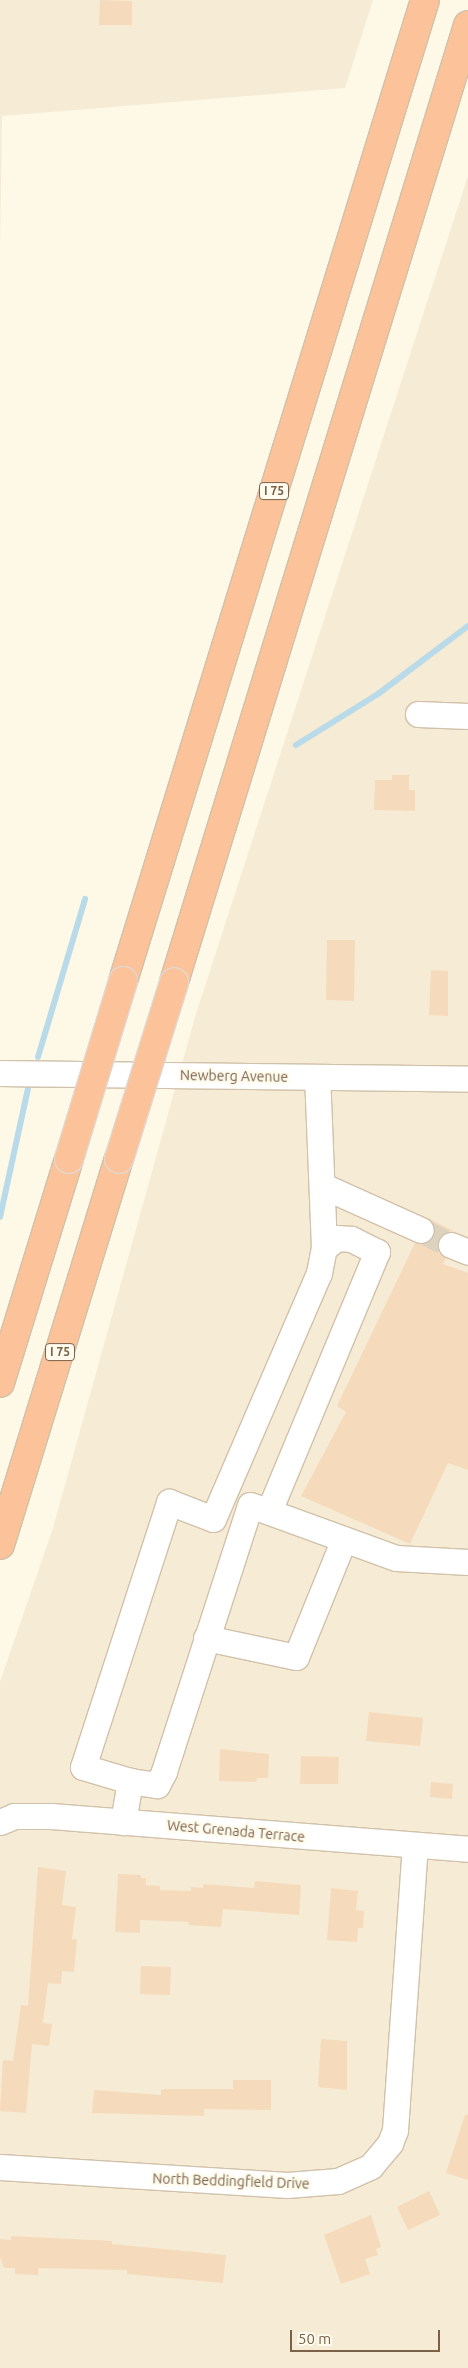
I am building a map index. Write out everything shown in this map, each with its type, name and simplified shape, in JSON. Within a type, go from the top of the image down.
[{"type":"highway","name":"I 75","points":[[0,1383],[425,0]]},
{"type":"highway","name":"I 75","points":[[0,1545],[468,25]]},
{"type":"street","points":[[418,714],[468,716]]},
{"type":"street","name":"Newberg Avenue","points":[[0,1073],[468,1078]]},
{"type":"street","points":[[317,1077],[323,1186],[324,1248],[319,1273],[213,1520],[169,1502],[83,1767],[130,1781],[157,1784],[164,1772],[206,1638],[260,1508],[376,1252],[351,1239],[337,1238],[324,1248]]},
{"type":"street","points":[[323,1186],[421,1230]]},
{"type":"street","points":[[225,1494],[396,1558],[468,1562]]},
{"type":"street","points":[[206,1638],[296,1657],[344,1539]]},
{"type":"street","points":[[123,1822],[130,1781]]},
{"type":"street","name":"West Grenada Terrace","points":[[2,1821],[14,1816],[51,1816],[468,1849]]},
{"type":"street","name":"North Beddingfield Drive","points":[[0,2167],[288,2185],[338,2181],[371,2166],[390,2143],[394,2130],[415,1846]]},
{"type":"shaded area","points":[[0,0],[373,0],[345,88],[2,116],[0,252]]},
{"type":"shaded area","points":[[468,176],[468,2368],[0,2368],[0,1682],[53,1528],[195,1017]]},
{"type":"building","points":[[100,0],[132,1],[132,25],[99,25]]},
{"type":"building","points":[[392,775],[409,775],[409,790],[415,790],[415,811],[374,810],[375,780],[392,780]]},
{"type":"building","points":[[327,940],[355,940],[354,1001],[326,1000]]},
{"type":"building","points":[[431,970],[448,971],[448,1016],[429,1015]]},
{"type":"building","points":[[428,1218],[454,1231],[443,1233],[438,1240],[439,1253],[446,1258],[443,1264],[468,1273],[468,1470],[448,1463],[410,1544],[301,1496],[346,1412],[337,1406],[415,1243],[423,1244],[434,1236],[435,1228]]},
{"type":"building","points":[[369,1712],[423,1718],[420,1746],[366,1741]]},
{"type":"building","points":[[220,1749],[269,1754],[268,1778],[257,1778],[256,1782],[219,1781]]},
{"type":"building","points":[[301,1756],[339,1757],[338,1784],[300,1784]]},
{"type":"building","points":[[431,1782],[453,1784],[452,1799],[430,1797]]},
{"type":"building","points":[[38,1867],[66,1871],[62,1905],[76,1907],[72,1939],[77,1939],[74,1972],[62,1971],[61,1984],[48,1983],[43,2023],[52,2024],[49,2046],[32,2044],[26,2113],[0,2111],[3,2060],[13,2061],[21,2005],[28,2006]]},
{"type":"building","points":[[118,1874],[141,1875],[141,1878],[146,1878],[146,1885],[160,1886],[160,1890],[191,1891],[191,1887],[203,1888],[203,1884],[254,1888],[255,1881],[301,1885],[299,1915],[223,1909],[221,1927],[188,1925],[189,1922],[140,1920],[140,1933],[115,1932]]},
{"type":"building","points":[[331,1888],[358,1891],[356,1910],[364,1911],[363,1928],[358,1928],[357,1942],[327,1940]]},
{"type":"building","points":[[141,1966],[171,1967],[170,1995],[140,1994]]},
{"type":"building","points":[[321,2039],[347,2041],[347,2090],[318,2087]]},
{"type":"building","points":[[233,2080],[271,2080],[271,2110],[204,2109],[204,2116],[92,2113],[94,2090],[161,2095],[161,2090],[164,2089],[233,2089]]},
{"type":"building","points":[[465,2115],[468,2115],[468,2180],[446,2173]]},
{"type":"building","points":[[429,2191],[440,2215],[408,2230],[397,2207]]},
{"type":"building","points":[[371,2215],[381,2247],[376,2249],[378,2255],[365,2259],[370,2274],[341,2284],[324,2235]]},
{"type":"building","points":[[11,2236],[112,2241],[112,2244],[226,2255],[223,2283],[127,2274],[127,2270],[38,2268],[38,2275],[15,2274],[15,2268],[4,2268],[0,2257],[0,2239],[11,2240]]},
{"type":"waterway","points":[[296,745],[378,694],[468,626]]},
{"type":"waterway","points":[[38,1057],[85,899]]},
{"type":"waterway","points":[[0,1217],[28,1089]]},
{"type":"tunnel","points":[[421,1230],[451,1245]]}]
